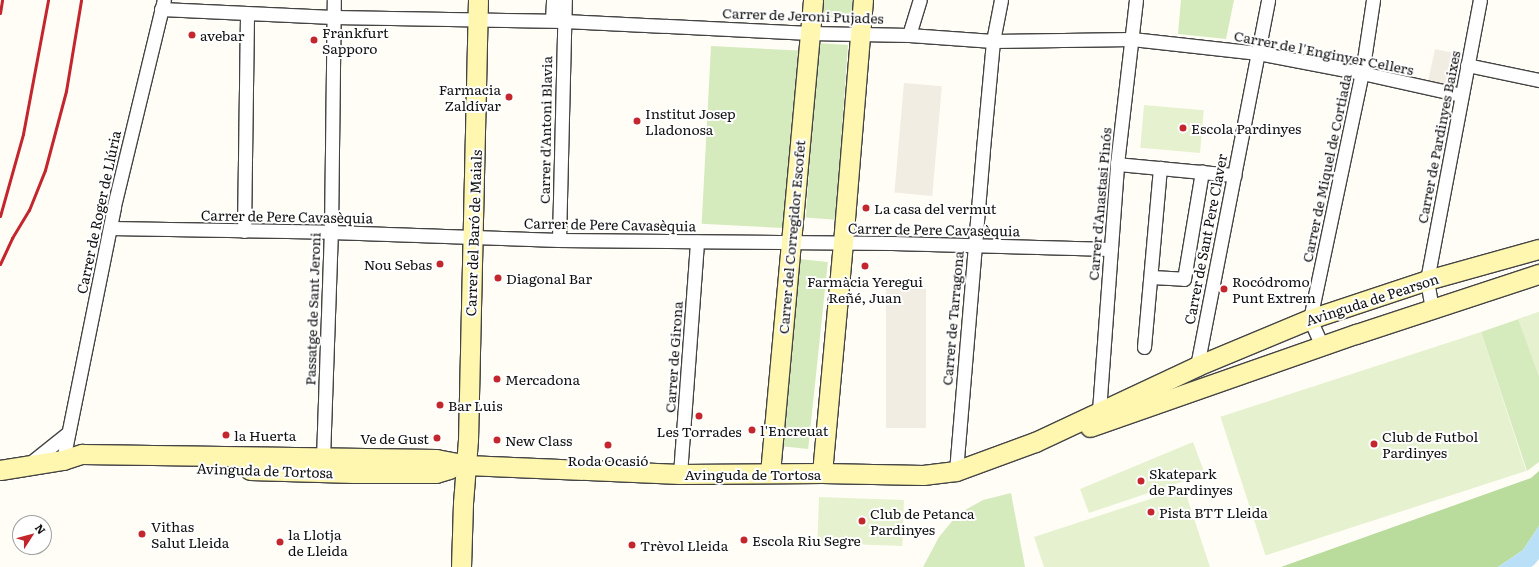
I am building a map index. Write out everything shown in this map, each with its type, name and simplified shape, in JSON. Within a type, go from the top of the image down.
[{"type":"street","name":"Passatge de Sant Jeroni","points":[[323,458],[331,232],[334,0]]},
{"type":"street","name":"Carrer del Baró de Maials","points":[[461,567],[466,465],[478,0]]},
{"type":"street","points":[[553,0],[558,20]]},
{"type":"street","points":[[558,20],[565,0]]},
{"type":"street","name":"Carrer del Corregidor Escofet","points":[[770,473],[813,0]]},
{"type":"street","points":[[822,473],[863,0]]},
{"type":"street","points":[[909,35],[920,0]]},
{"type":"street","name":"Carrer de Tarragona","points":[[956,471],[994,41],[1002,0]]},
{"type":"street","name":"Carrer d'Anastasi Pinós","points":[[1099,418],[1117,164],[1136,0]]},
{"type":"street","name":"Carrer de Sant Pere Claver","points":[[1203,363],[1234,175],[1268,0]]},
{"type":"street","name":"Carrer de Miquel de Cortiada","points":[[1310,318],[1362,73],[1373,0]]},
{"type":"street","name":"Carrer de Pardinyes Baixes","points":[[1427,280],[1480,0]]},
{"type":"street","name":"Carrer de Jeroni Pujades","points":[[163,5],[247,14],[333,17],[558,20],[810,33],[909,35],[994,41],[1132,39]]},
{"type":"street","name":"Carrer de Roger de Llúria","points":[[63,460],[110,228],[163,5]]},
{"type":"street","points":[[244,231],[247,14]]},
{"type":"street","name":"Carrer d'Antoni Blavia","points":[[558,20],[559,240]]},
{"type":"street","name":"Carrer de l'Enginyer Cellers","points":[[1132,39],[1258,53],[1362,73],[1461,95]]},
{"type":"street","points":[[1467,65],[1539,80]]},
{"type":"street","points":[[1117,164],[1234,175]]},
{"type":"street","points":[[1144,347],[1160,168]]},
{"type":"street","points":[[1151,277],[1184,279],[1202,172]]},
{"type":"street","name":"Carrer de Pere Cavasèquia","points":[[110,228],[331,232],[559,240],[843,243],[1111,249]]},
{"type":"street","name":"Carrer de Girona","points":[[680,474],[697,242]]},
{"type":"street","name":"Avinguda de Pearson","points":[[1099,418],[1203,363],[1310,318],[1427,280],[1539,249]]},
{"type":"street","name":"Avinguda de Pearson","points":[[1099,418],[1186,394],[1322,346],[1539,274]]},
{"type":"street","points":[[1427,280],[1432,309]]},
{"type":"street","points":[[1310,318],[1322,346]]},
{"type":"street","points":[[1203,363],[1206,376],[1209,381],[1215,384]]},
{"type":"street","points":[[1186,394],[1203,363]]},
{"type":"street","name":"Avinguda de Tortosa","points":[[0,470],[63,460],[82,454],[436,459],[466,465],[680,474],[822,473],[916,475],[956,471],[1099,418]]},
{"type":"street","points":[[22,466],[68,433]]},
{"type":"street","name":"Avinguda de Tortosa","points":[[63,460],[90,465],[354,474],[436,473],[466,465]]},
{"type":"green space","points":[[821,0],[853,0],[851,20],[819,15]]},
{"type":"green space","points":[[1181,0],[1234,0],[1226,39],[1178,34]]},
{"type":"green space","points":[[818,43],[848,45],[836,220],[806,218]]},
{"type":"green space","points":[[711,46],[799,51],[790,228],[702,224]]},
{"type":"green space","points":[[1144,105],[1204,110],[1200,153],[1140,148]]},
{"type":"green space","points":[[799,259],[828,262],[808,449],[779,446]]},
{"type":"green space","points":[[1539,312],[1539,462],[1527,471],[1481,332]]},
{"type":"green space","points":[[1539,312],[1539,377],[1518,319]]},
{"type":"green space","name":"Club de Futbol Pardinyes","points":[[1481,332],[1526,471],[1266,556],[1220,417]]},
{"type":"green space","name":"Skatepark de Pardinyes","points":[[1193,442],[1205,474],[1089,513],[1080,489]]},
{"type":"green space","points":[[1539,471],[1539,526],[1523,550],[1498,567],[1281,567],[1531,478]]},
{"type":"green space","name":"Pista BTT Lleida","points":[[1184,488],[1210,567],[1044,567],[1034,537]]},
{"type":"green space","points":[[1011,493],[1025,567],[923,567],[939,537],[958,514],[983,500]]},
{"type":"green space","name":"Club de Petanca Pardinyes","points":[[819,497],[904,500],[902,546],[817,543]]},
{"type":"shaded area","points":[[1435,49],[1464,55],[1458,87],[1428,80]]},
{"type":"shaded area","points":[[904,83],[942,86],[932,196],[894,193]]},
{"type":"shaded area","points":[[886,289],[926,289],[926,428],[886,428]]},
{"type":"water","points":[[1539,526],[1539,559],[1534,565],[1531,567],[1498,567],[1523,550]]},
{"type":"railway","points":[[0,13],[2,0]]},
{"type":"railway","points":[[0,216],[23,134],[48,0]]},
{"type":"railway","points":[[0,264],[12,238],[29,210],[45,170],[66,91],[81,0]]},
{"type":"place","name":"avebar","points":[[192,35]]},
{"type":"place","name":"Frankfurt Sapporo","points":[[314,40]]},
{"type":"place","name":"Farmacia Zaldívar","points":[[509,97]]},
{"type":"place","name":"Institut Josep Lladonosa","points":[[637,121]]},
{"type":"place","name":"Escola Pardinyes","points":[[1183,128]]},
{"type":"place","name":"La casa del vermut","points":[[866,208]]},
{"type":"place","name":"Nou Sebas","points":[[440,264]]},
{"type":"place","name":"Farmàcia Yeregui Reñé, Juan","points":[[865,266]]},
{"type":"place","name":"Diagonal Bar","points":[[498,278]]},
{"type":"place","name":"Rocódromo Punt Extrem","points":[[1224,289]]},
{"type":"place","name":"Mercadona","points":[[497,379]]},
{"type":"place","name":"Bar Luis","points":[[440,405]]},
{"type":"place","name":"Les Torrades","points":[[699,416]]},
{"type":"place","name":"l'Encreuat","points":[[752,430]]},
{"type":"place","name":"la Huerta","points":[[226,435]]},
{"type":"place","name":"Ve de Gust","points":[[437,438]]},
{"type":"place","name":"New Class","points":[[497,440]]},
{"type":"place","name":"Club de Futbol Pardinyes","points":[[1374,444]]},
{"type":"place","name":"Roda Ocasió","points":[[608,445]]},
{"type":"place","name":"Skatepark de Pardinyes","points":[[1141,481]]},
{"type":"place","name":"Pista BTT Lleida","points":[[1151,512]]},
{"type":"place","name":"Club de Petanca Pardinyes","points":[[862,521]]},
{"type":"place","name":"Vithas Salut Lleida","points":[[142,534]]},
{"type":"place","name":"Escola Riu Segre","points":[[744,540]]},
{"type":"place","name":"la Llotja de Lleida","points":[[280,542]]},
{"type":"place","name":"Trèvol Lleida","points":[[632,545]]}]
